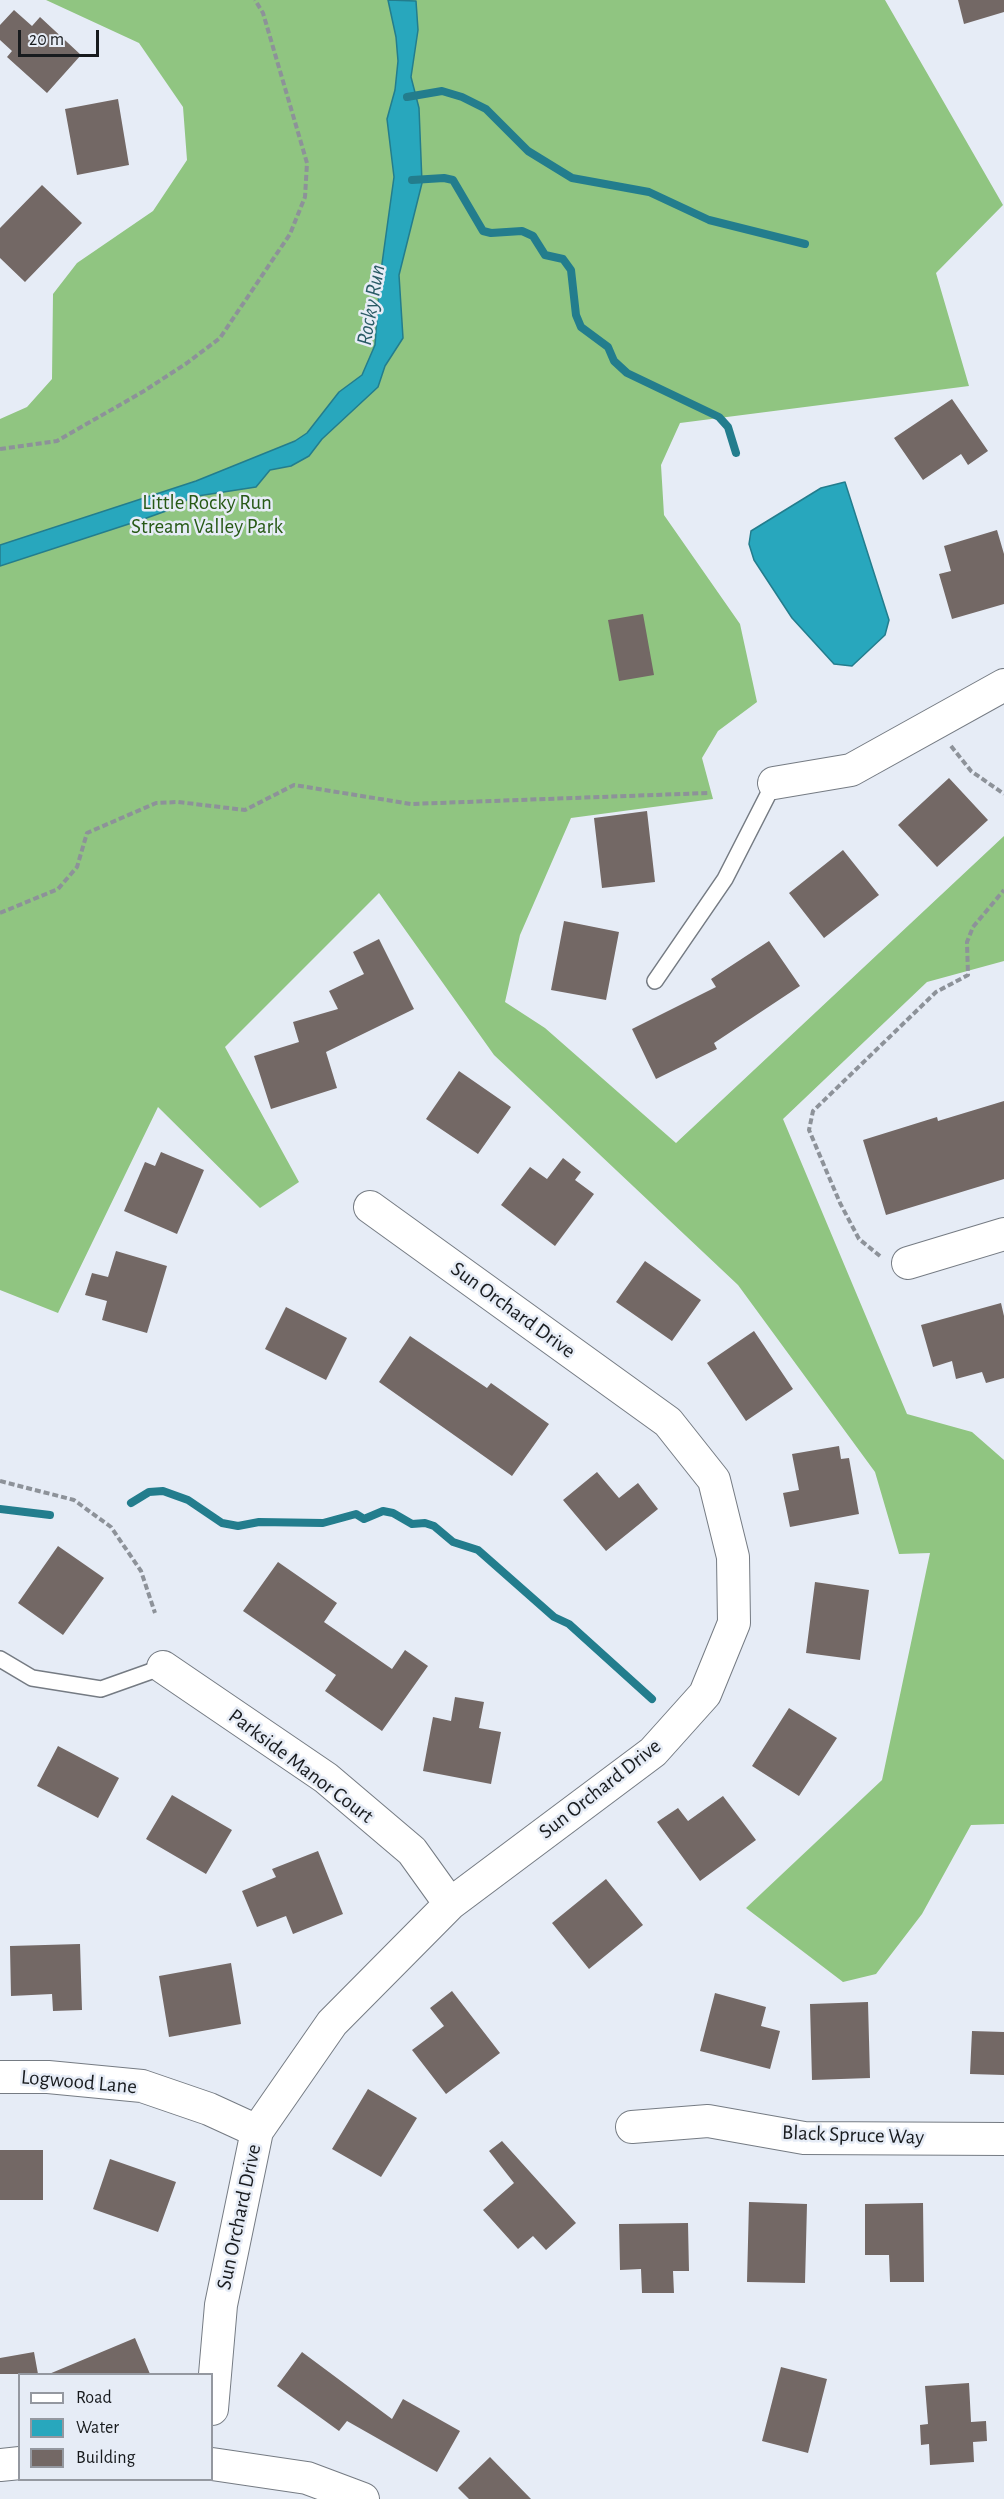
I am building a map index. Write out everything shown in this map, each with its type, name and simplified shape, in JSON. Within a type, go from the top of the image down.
[{"type":"street","points":[[774,783],[850,770],[1004,686]]},
{"type":"street","name":"Sun Orchard Drive","points":[[213,2397],[221,2305],[257,2131],[332,2023],[450,1904],[653,1752],[705,1694],[734,1623],[733,1557],[714,1480],[668,1422],[370,1208]]},
{"type":"street","points":[[896,1261],[1004,1234]]},
{"type":"street","name":"Parkside Manor Court","points":[[164,1667],[326,1779],[412,1851],[450,1904]]},
{"type":"street","name":"Logwood Lane","points":[[0,2077],[48,2077],[142,2086],[209,2109],[257,2131]]},
{"type":"street","name":"Black Spruce Way","points":[[632,2127],[708,2121],[804,2138],[1004,2139]]},
{"type":"street","points":[[0,2465],[18,2463]]},
{"type":"street","points":[[213,2464],[307,2478],[363,2499]]},
{"type":"lane","points":[[655,981],[725,879],[774,783]]},
{"type":"lane","points":[[0,1659],[32,1678],[101,1689],[164,1667]]},
{"type":"path","points":[[0,449],[57,441],[144,392],[187,363],[220,338],[290,234],[305,197],[307,163],[263,13],[255,0]]},
{"type":"path","points":[[947,740],[971,771],[1004,794]]},
{"type":"path","points":[[0,913],[58,889],[77,867],[87,833],[156,802],[178,802],[245,810],[294,785],[411,804],[708,793]]},
{"type":"path","points":[[896,1261],[859,1239],[840,1203],[809,1130],[813,1111],[936,992],[968,975],[967,942],[973,927],[1004,890]]},
{"type":"path","points":[[0,1481],[74,1500],[111,1527],[141,1570],[155,1614]]},
{"type":"green space","name":"Little Rocky Run Stream Valley Park","points":[[46,0],[885,0],[1003,205],[936,273],[969,386],[680,423],[661,465],[664,515],[740,624],[757,702],[718,731],[702,758],[713,799],[571,818],[520,935],[505,1002],[545,1028],[676,1143],[1004,836],[1004,961],[927,982],[783,1119],[907,1414],[972,1432],[1004,1460],[1004,1824],[971,1825],[922,1914],[876,1974],[843,1982],[746,1908],[882,1780],[930,1553],[899,1554],[875,1472],[738,1285],[494,1055],[379,893],[225,1047],[299,1182],[260,1208],[158,1107],[58,1313],[0,1290],[0,419],[27,407],[52,379],[53,294],[77,263],[153,211],[187,160],[183,107],[139,43]]},
{"type":"water","points":[[388,0],[416,1],[418,30],[411,77],[419,108],[422,183],[399,275],[403,338],[385,366],[378,387],[322,439],[309,456],[291,466],[270,470],[256,487],[191,497],[177,507],[0,566],[0,545],[196,481],[295,441],[307,433],[339,392],[362,375],[375,345],[380,278],[394,177],[387,119],[395,90],[398,61],[396,37]]},
{"type":"water","points":[[845,482],[889,620],[885,635],[852,666],[834,664],[792,618],[754,560],[749,544],[751,531],[821,488]]},
{"type":"building","points":[[958,0],[1004,0],[1004,12],[964,24]]},
{"type":"building","points":[[14,10],[32,26],[40,17],[81,55],[47,93],[7,57],[12,51],[0,40],[0,25]]},
{"type":"building","points":[[118,99],[129,165],[77,175],[65,109]]},
{"type":"building","points":[[42,185],[82,223],[25,282],[0,258],[0,228]]},
{"type":"building","points":[[952,399],[988,451],[968,465],[961,454],[923,480],[894,438]]},
{"type":"building","points":[[997,530],[1004,554],[1004,604],[952,619],[939,574],[951,571],[944,546]]},
{"type":"building","points":[[643,614],[654,675],[619,681],[608,620]]},
{"type":"building","points":[[949,778],[988,820],[937,867],[898,825]]},
{"type":"building","points":[[647,811],[655,882],[602,888],[594,818]]},
{"type":"building","points":[[843,850],[879,895],[824,938],[789,893]]},
{"type":"building","points":[[564,921],[619,932],[606,1000],[551,990]]},
{"type":"building","points":[[379,939],[414,1009],[326,1052],[337,1088],[271,1109],[254,1056],[299,1042],[293,1022],[338,1009],[329,991],[364,974],[353,952]]},
{"type":"building","points":[[769,941],[800,986],[714,1043],[717,1049],[656,1079],[632,1029],[716,987],[711,979]]},
{"type":"building","points":[[459,1071],[511,1107],[478,1154],[426,1119]]},
{"type":"building","points":[[1004,1101],[1004,1179],[886,1215],[863,1140],[937,1117],[938,1121]]},
{"type":"building","points":[[161,1152],[204,1170],[177,1234],[124,1211],[145,1162],[155,1166]]},
{"type":"building","points":[[563,1158],[581,1172],[575,1180],[594,1194],[555,1246],[501,1205],[530,1167],[547,1179]]},
{"type":"building","points":[[116,1251],[167,1266],[147,1333],[102,1320],[107,1301],[85,1295],[92,1273],[108,1277]]},
{"type":"building","points":[[645,1261],[701,1300],[672,1341],[616,1302]]},
{"type":"building","points":[[1001,1303],[1004,1316],[1004,1378],[986,1383],[982,1372],[956,1379],[952,1361],[933,1367],[921,1325]]},
{"type":"building","points":[[286,1307],[347,1338],[326,1380],[265,1349]]},
{"type":"building","points":[[754,1331],[793,1389],[746,1421],[707,1363]]},
{"type":"building","points":[[410,1336],[487,1388],[491,1383],[549,1424],[512,1476],[379,1382]]},
{"type":"building","points":[[839,1446],[841,1459],[849,1458],[859,1514],[790,1527],[783,1493],[799,1490],[792,1454]]},
{"type":"building","points":[[597,1472],[619,1498],[638,1483],[658,1509],[606,1551],[563,1500]]},
{"type":"building","points":[[58,1546],[104,1578],[63,1635],[18,1603]]},
{"type":"building","points":[[278,1562],[337,1603],[324,1622],[392,1669],[405,1650],[428,1666],[382,1731],[325,1691],[336,1675],[243,1611]]},
{"type":"building","points":[[815,1582],[869,1590],[860,1660],[806,1653]]},
{"type":"building","points":[[455,1697],[484,1702],[479,1728],[501,1732],[491,1784],[423,1771],[433,1717],[451,1721]]},
{"type":"building","points":[[789,1708],[837,1738],[799,1796],[752,1766]]},
{"type":"building","points":[[58,1746],[119,1778],[98,1818],[37,1786]]},
{"type":"building","points":[[172,1795],[232,1830],[206,1874],[146,1839]]},
{"type":"building","points":[[723,1796],[756,1840],[700,1881],[657,1822],[678,1808],[688,1821]]},
{"type":"building","points":[[318,1851],[343,1914],[293,1934],[286,1916],[257,1927],[242,1891],[276,1877],[272,1869]]},
{"type":"building","points":[[606,1879],[643,1925],[589,1969],[552,1923]]},
{"type":"building","points":[[80,1944],[82,2010],[53,2011],[52,1994],[11,1996],[10,1946]]},
{"type":"building","points":[[231,1963],[241,2024],[169,2037],[159,1976]]},
{"type":"building","points":[[452,1991],[500,2053],[446,2094],[412,2050],[444,2026],[430,2008]]},
{"type":"building","points":[[715,1993],[766,2007],[761,2026],[780,2031],[770,2069],[700,2051]]},
{"type":"building","points":[[868,2002],[870,2078],[812,2080],[810,2004]]},
{"type":"building","points":[[972,2031],[1004,2032],[1004,2075],[970,2074]]},
{"type":"building","points":[[368,2089],[417,2118],[381,2177],[332,2149]]},
{"type":"building","points":[[502,2141],[576,2223],[546,2250],[533,2236],[518,2249],[483,2210],[514,2183],[489,2151]]},
{"type":"building","points":[[0,2150],[43,2150],[43,2200],[0,2200]]},
{"type":"building","points":[[110,2159],[176,2182],[158,2232],[93,2209]]},
{"type":"building","points":[[749,2202],[807,2204],[805,2283],[747,2282]]},
{"type":"building","points":[[923,2203],[924,2282],[890,2282],[889,2255],[865,2255],[865,2204]]},
{"type":"building","points":[[688,2223],[689,2271],[673,2271],[674,2293],[642,2293],[641,2269],[620,2270],[619,2224]]},
{"type":"building","points":[[135,2338],[150,2373],[51,2373]]},
{"type":"building","points":[[34,2352],[38,2373],[0,2374],[0,2358]]},
{"type":"building","points":[[302,2352],[392,2419],[403,2399],[460,2431],[437,2472],[347,2421],[339,2431],[277,2386]]},
{"type":"building","points":[[781,2367],[827,2379],[808,2453],[762,2441]]},
{"type":"building","points":[[969,2383],[971,2422],[986,2421],[987,2441],[973,2442],[974,2462],[930,2465],[929,2444],[921,2445],[920,2425],[928,2424],[925,2386]]},
{"type":"building","points":[[490,2457],[531,2499],[469,2499],[458,2488]]},
{"type":"waterway","points":[[407,97],[442,91],[462,97],[486,109],[528,151],[572,178],[649,192],[709,220],[805,244]]},
{"type":"waterway","points":[[412,180],[444,178],[453,180],[483,231],[491,233],[522,231],[533,236],[545,255],[563,259],[571,270],[576,315],[581,327],[608,347],[614,361],[627,373],[719,417],[728,427],[736,453]]},
{"type":"waterway","points":[[131,1503],[149,1492],[163,1491],[188,1500],[222,1523],[238,1526],[259,1522],[323,1523],[356,1514],[364,1519],[383,1511],[393,1513],[412,1524],[425,1523],[434,1526],[453,1542],[478,1550],[554,1617],[569,1624],[652,1699]]},
{"type":"waterway","points":[[0,1509],[50,1515]]},
{"type":"water label","name":"Rocky Run","points":[[371,305]]}]
